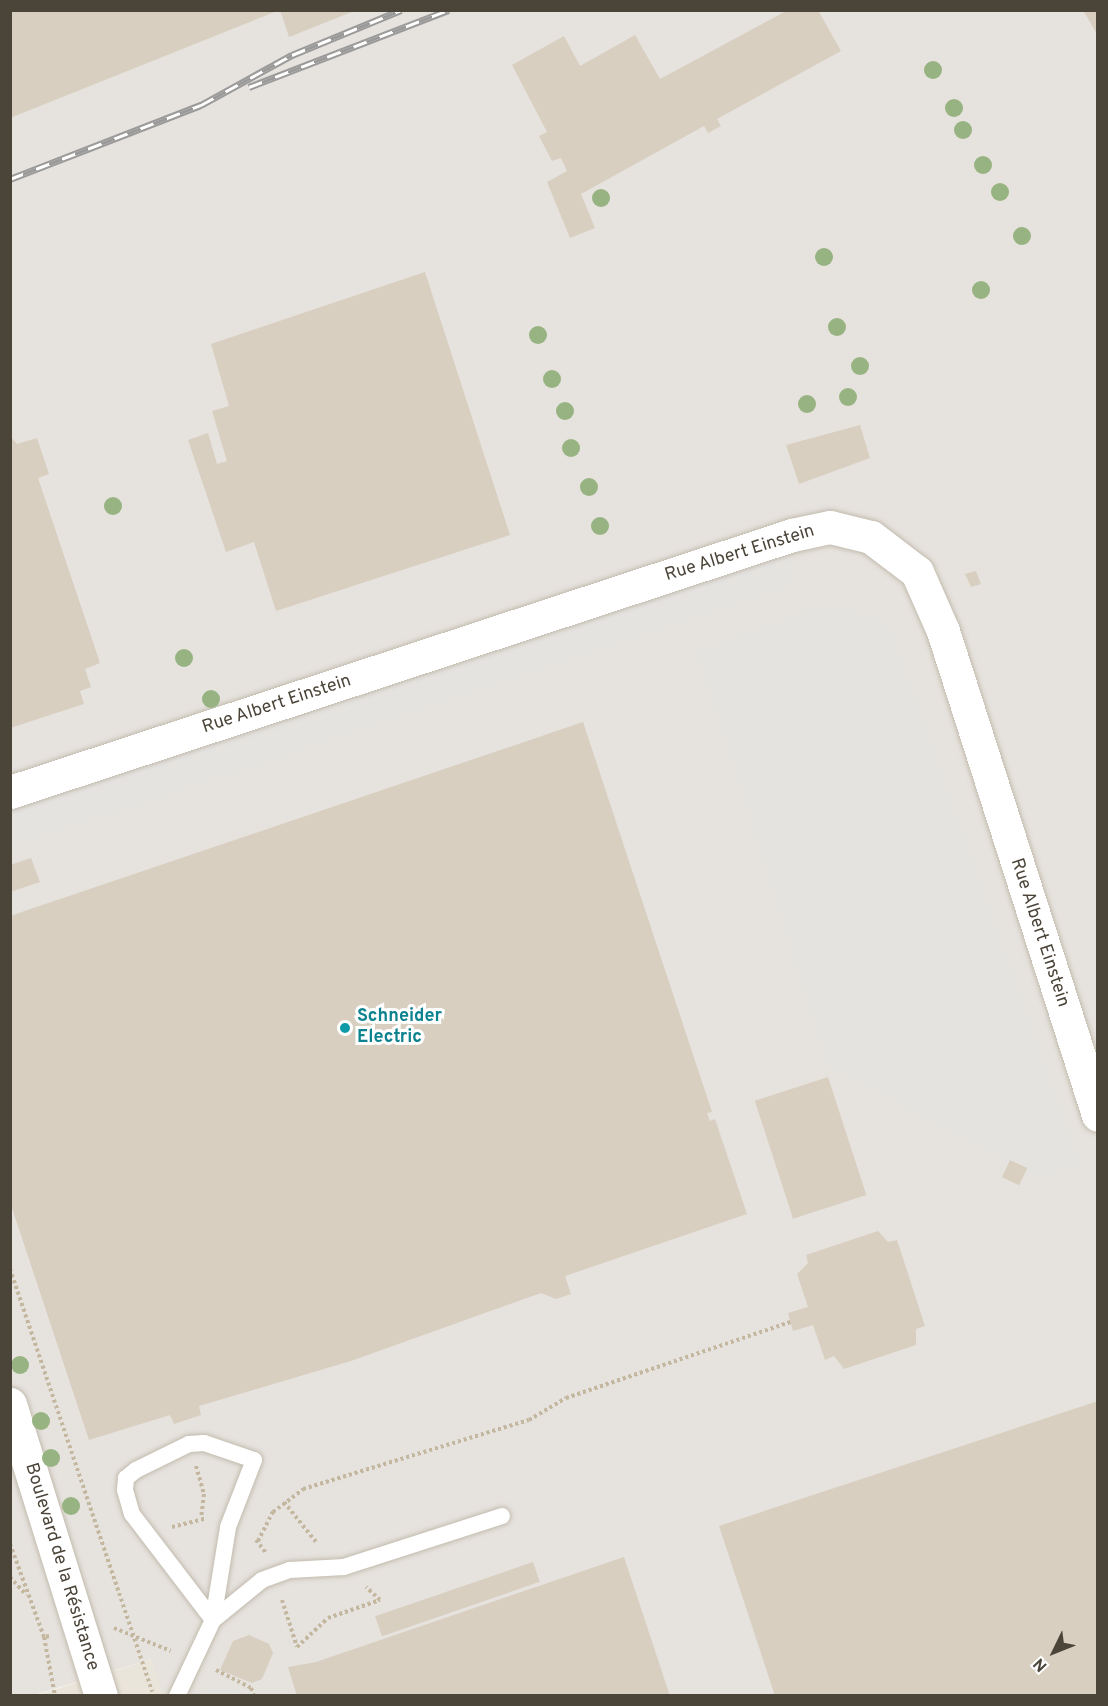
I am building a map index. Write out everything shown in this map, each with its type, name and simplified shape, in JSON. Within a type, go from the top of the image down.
[{"type":"street","name":"Rue Albert Einstein","points":[[10,792],[792,536],[830,527],[871,537],[917,572],[943,631],[1098,1115]]},
{"type":"street","name":"Boulevard de la Résistance","points":[[10,1404],[101,1695]]},
{"type":"lane","points":[[177,1695],[213,1620],[228,1527],[254,1460],[204,1443],[189,1444],[126,1478],[132,1514],[213,1620]]},
{"type":"lane","points":[[213,1620],[262,1580],[290,1570],[344,1567],[502,1516]]},
{"type":"path","points":[[10,1269],[153,1695]]},
{"type":"path","points":[[258,1541],[284,1502],[303,1489],[529,1420],[566,1398],[790,1322]]},
{"type":"path","points":[[284,1502],[316,1542]]},
{"type":"path","points":[[10,1544],[44,1637],[55,1695]]},
{"type":"path","points":[[10,1578],[28,1598]]},
{"type":"path","points":[[44,1637],[104,1623],[195,1660],[251,1688],[254,1695]]},
{"type":"shaded area","points":[[11,11],[1097,11],[1097,1695],[164,1696],[151,1659],[34,1695],[11,1696]]},
{"type":"shaded area","points":[[788,552],[798,586],[11,849],[10,806]]},
{"type":"shaded area","points":[[826,602],[890,620],[1082,1165],[1038,1180],[827,1067],[695,650]]},
{"type":"shaded area","points":[[152,1659],[164,1695],[34,1696]]},
{"type":"shaded area","points":[[214,1680],[244,1692],[245,1695],[206,1695]]},
{"type":"building","points":[[10,10],[277,10],[277,11],[10,118]]},
{"type":"building","points":[[280,10],[354,10],[354,11],[289,37]]},
{"type":"building","points":[[788,10],[818,10],[841,51],[717,119],[721,126],[708,133],[704,126],[581,194],[595,228],[570,238],[547,182],[567,171],[561,158],[552,161],[539,136],[547,132],[512,65],[564,36],[580,66],[635,35],[660,79]]},
{"type":"building","points":[[1083,10],[1098,10],[1098,36]]},
{"type":"building","points":[[425,272],[510,535],[276,611],[254,542],[226,552],[188,440],[208,433],[217,464],[227,461],[212,411],[229,406],[211,344]]},
{"type":"building","points":[[860,425],[870,458],[799,484],[786,445]]},
{"type":"building","points":[[10,436],[17,444],[37,438],[49,474],[38,478],[100,663],[85,669],[91,687],[80,691],[84,704],[10,728]]},
{"type":"building","points":[[976,571],[981,584],[971,587],[965,574]]},
{"type":"building","name":"Schneider Electric","points":[[583,722],[712,1112],[707,1113],[710,1121],[715,1119],[747,1214],[565,1276],[571,1294],[556,1299],[541,1293],[351,1361],[199,1406],[201,1415],[174,1424],[170,1415],[89,1440],[10,1202],[10,916]]},
{"type":"building","points":[[31,858],[40,882],[10,892],[10,865]]},
{"type":"building","points":[[828,1077],[866,1195],[793,1219],[755,1101]]},
{"type":"building","points":[[1010,1160],[1027,1168],[1019,1185],[1002,1177]]},
{"type":"building","points":[[878,1231],[888,1242],[897,1240],[925,1326],[916,1329],[916,1345],[844,1369],[834,1356],[825,1360],[813,1325],[793,1331],[788,1313],[808,1307],[797,1274],[808,1263],[806,1255]]},
{"type":"building","points":[[1098,1401],[1098,1696],[775,1696],[719,1526]]},
{"type":"building","points":[[624,1557],[670,1696],[297,1696],[288,1667],[316,1662]]},
{"type":"building","points":[[533,1562],[540,1582],[382,1636],[375,1616]]},
{"type":"building","points":[[249,1635],[269,1644],[273,1653],[262,1679],[252,1683],[220,1670],[233,1641]]},
{"type":"railway","points":[[10,179],[201,105],[292,55],[401,10]]},
{"type":"railway","points":[[249,87],[449,10]]},
{"type":"place","name":"Schneider Electric","points":[[345,1028]]}]
